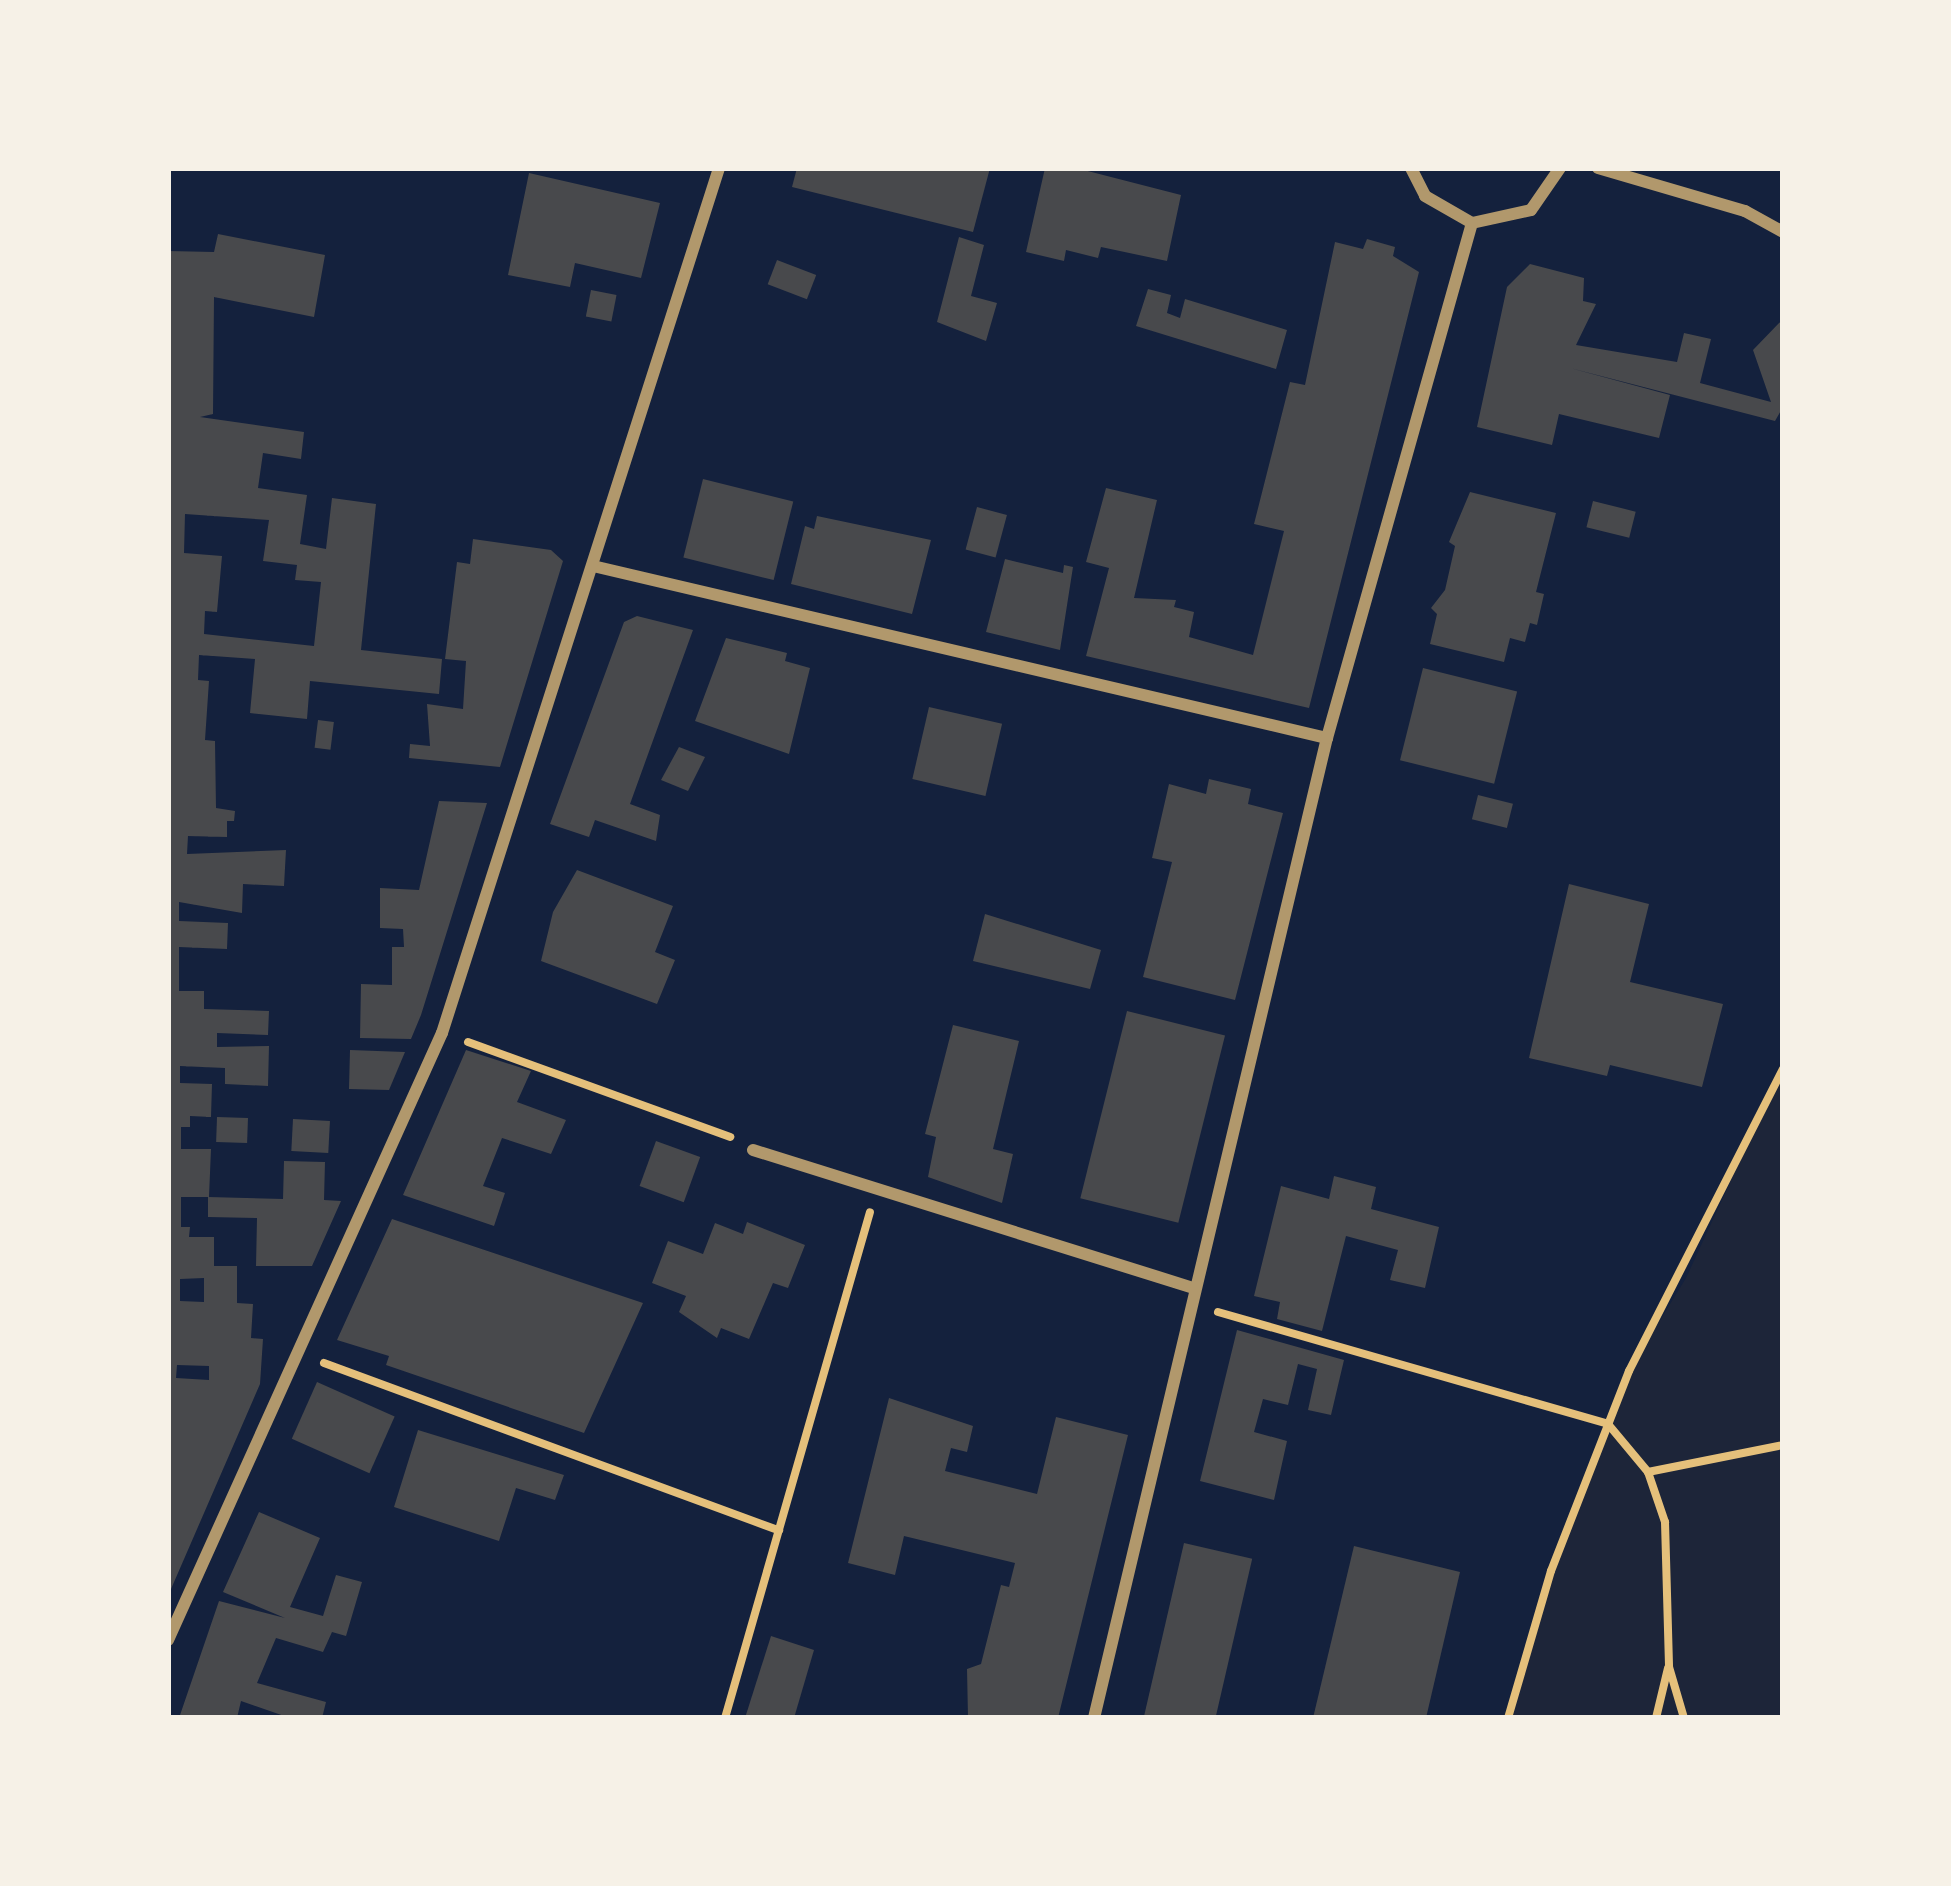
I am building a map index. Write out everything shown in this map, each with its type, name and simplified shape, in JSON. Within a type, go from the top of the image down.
[{"type":"street","points":[[168,1640],[442,1033],[719,168]]},
{"type":"street","points":[[1411,168],[1425,196],[1472,224],[1531,210],[1560,168]]},
{"type":"street","points":[[1598,168],[1745,211],[1783,232]]},
{"type":"street","points":[[1094,1718],[1327,738],[1472,224]]},
{"type":"street","points":[[593,566],[1327,738]]},
{"type":"street","points":[[753,1150],[1193,1288]]},
{"type":"path","points":[[442,1033],[712,1127],[753,1150]]},
{"type":"path","points":[[1508,1718],[1551,1571],[1608,1424],[1783,1069]]},
{"type":"path","points":[[725,1718],[877,1190]]},
{"type":"path","points":[[1190,1303],[1608,1424],[1648,1472],[1665,1522],[1669,1667],[1684,1718]]},
{"type":"path","points":[[342,1371],[779,1530]]},
{"type":"path","points":[[1648,1472],[1783,1445]]},
{"type":"path","points":[[1656,1718],[1669,1667]]},
{"type":"shaded area","points":[[1783,1068],[1783,1718],[1508,1718],[1551,1572],[1629,1371],[1686,1278]]},
{"type":"building","points":[[797,168],[990,168],[973,232],[792,187]]},
{"type":"building","points":[[1045,168],[1076,168],[1181,195],[1167,261],[1101,247],[1098,258],[1066,250],[1064,261],[1026,252]]},
{"type":"building","points":[[529,173],[660,203],[641,278],[575,263],[570,287],[508,275]]},
{"type":"building","points":[[218,234],[325,255],[314,317],[214,297],[213,414],[200,417],[304,432],[301,459],[263,453],[258,488],[307,495],[300,544],[326,549],[332,498],[376,504],[361,650],[442,659],[439,694],[310,681],[307,719],[250,713],[255,659],[199,655],[198,680],[209,681],[205,740],[215,741],[216,808],[235,811],[234,821],[227,821],[227,837],[188,836],[187,854],[286,850],[284,886],[243,884],[242,913],[179,902],[179,921],[228,923],[227,949],[179,947],[179,991],[204,991],[204,1009],[269,1011],[268,1035],[217,1033],[217,1047],[269,1046],[268,1086],[225,1084],[225,1068],[180,1066],[180,1083],[212,1084],[211,1117],[190,1116],[190,1127],[181,1127],[181,1149],[211,1149],[209,1197],[181,1197],[181,1227],[190,1227],[189,1237],[214,1237],[214,1266],[237,1266],[237,1303],[253,1304],[251,1338],[263,1339],[260,1384],[168,1596],[168,251],[214,252]],"holes":[[[185,514],[269,520],[263,561],[297,565],[295,580],[321,582],[314,646],[204,634],[205,611],[217,612],[222,556],[184,553]],[[204,1278],[204,1302],[180,1301],[180,1279]],[[177,1365],[209,1366],[209,1380],[176,1378]]]},
{"type":"building","points":[[959,237],[984,245],[971,296],[997,303],[986,341],[937,322]]},
{"type":"building","points":[[1367,239],[1395,247],[1393,256],[1419,272],[1309,708],[1086,656],[1109,568],[1086,562],[1106,488],[1157,500],[1134,598],[1176,600],[1174,607],[1194,612],[1189,637],[1253,655],[1284,531],[1254,524],[1290,382],[1305,385],[1335,242],[1363,249]]},
{"type":"building","points":[[777,260],[816,275],[807,299],[768,284]]},
{"type":"building","points":[[1530,264],[1584,278],[1583,301],[1596,304],[1576,345],[1677,362],[1684,333],[1711,339],[1700,383],[1771,402],[1753,350],[1783,319],[1783,407],[1775,421],[1570,368],[1670,395],[1659,438],[1559,414],[1552,445],[1477,427],[1507,287]]},
{"type":"building","points":[[1148,289],[1171,295],[1167,313],[1180,318],[1185,299],[1287,330],[1276,369],[1136,326]]},
{"type":"building","points":[[591,290],[617,295],[611,321],[586,317]]},
{"type":"building","points":[[703,479],[793,501],[774,580],[683,558]]},
{"type":"building","points":[[1470,492],[1556,513],[1536,592],[1544,594],[1537,625],[1530,623],[1525,642],[1510,638],[1504,662],[1430,644],[1437,614],[1431,608],[1445,590],[1455,546],[1449,542]]},
{"type":"building","points":[[1593,501],[1636,512],[1629,538],[1586,527]]},
{"type":"building","points":[[977,507],[1007,515],[996,558],[966,550]]},
{"type":"building","points":[[817,516],[931,540],[912,614],[791,584],[805,526],[814,529]]},
{"type":"building","points":[[473,539],[551,550],[563,561],[500,767],[409,758],[410,744],[430,746],[427,704],[463,709],[466,661],[445,659],[457,562],[470,564]]},
{"type":"building","points":[[1005,559],[1063,573],[1064,565],[1073,567],[1060,650],[986,632]]},
{"type":"building","points":[[637,616],[693,630],[630,804],[660,815],[656,841],[595,820],[589,837],[550,824],[624,622]]},
{"type":"building","points":[[726,638],[787,653],[785,661],[810,668],[789,754],[695,721]]},
{"type":"building","points":[[1423,668],[1517,691],[1494,784],[1400,760]]},
{"type":"building","points":[[929,707],[1002,724],[985,796],[912,779]]},
{"type":"building","points":[[318,720],[334,722],[330,750],[315,748]]},
{"type":"building","points":[[679,747],[705,757],[688,791],[661,780]]},
{"type":"building","points":[[1209,779],[1251,789],[1248,804],[1283,813],[1235,1000],[1143,977],[1172,862],[1152,858],[1169,784],[1206,794]]},
{"type":"building","points":[[1478,795],[1513,804],[1507,828],[1472,819]]},
{"type":"building","points":[[439,801],[487,803],[421,1015],[411,1039],[360,1038],[361,984],[392,985],[392,947],[404,947],[403,929],[380,928],[380,888],[419,890]]},
{"type":"building","points":[[577,870],[673,906],[655,952],[675,960],[657,1004],[541,961],[553,912]]},
{"type":"building","points":[[1569,884],[1649,904],[1630,982],[1723,1004],[1702,1087],[1610,1065],[1607,1076],[1529,1058]]},
{"type":"building","points":[[985,914],[1101,950],[1090,989],[973,961]]},
{"type":"building","points":[[1127,1011],[1225,1035],[1178,1223],[1080,1198]]},
{"type":"building","points":[[953,1025],[1019,1041],[993,1149],[1013,1154],[1002,1203],[928,1177],[936,1137],[925,1134]]},
{"type":"building","points":[[350,1050],[405,1052],[389,1090],[349,1089]]},
{"type":"building","points":[[466,1050],[531,1071],[517,1102],[566,1120],[551,1154],[502,1138],[483,1186],[505,1193],[494,1226],[403,1195]]},
{"type":"building","points":[[217,1117],[248,1118],[247,1143],[216,1142]]},
{"type":"building","points":[[293,1119],[330,1121],[328,1153],[291,1151]]},
{"type":"building","points":[[656,1141],[700,1157],[684,1202],[640,1186]]},
{"type":"building","points":[[284,1161],[325,1162],[324,1200],[341,1201],[312,1266],[256,1266],[257,1218],[208,1217],[208,1197],[283,1199]]},
{"type":"building","points":[[1334,1176],[1376,1187],[1371,1209],[1439,1227],[1425,1288],[1390,1280],[1398,1250],[1346,1236],[1322,1331],[1277,1319],[1280,1302],[1254,1296],[1281,1186],[1329,1199]]},
{"type":"building","points":[[392,1219],[643,1303],[584,1433],[386,1365],[389,1356],[337,1340]]},
{"type":"building","points":[[747,1222],[805,1245],[788,1288],[773,1283],[749,1339],[721,1328],[717,1338],[679,1312],[686,1296],[652,1283],[668,1241],[703,1254],[715,1223],[743,1234]]},
{"type":"building","points":[[1237,1330],[1344,1360],[1331,1415],[1308,1410],[1317,1369],[1298,1364],[1288,1405],[1263,1399],[1254,1432],[1287,1441],[1274,1500],[1200,1481]]},
{"type":"building","points":[[317,1382],[395,1417],[369,1473],[292,1439]]},
{"type":"building","points":[[889,1398],[973,1426],[967,1452],[951,1448],[945,1471],[1037,1494],[1056,1417],[1128,1435],[1058,1718],[968,1718],[967,1669],[981,1664],[1001,1585],[1009,1587],[1015,1563],[904,1536],[895,1575],[848,1563]]},
{"type":"building","points":[[418,1430],[564,1475],[555,1500],[516,1488],[499,1541],[394,1507]]},
{"type":"building","points":[[259,1512],[320,1538],[290,1607],[323,1616],[336,1575],[362,1582],[346,1636],[332,1632],[323,1652],[276,1638],[257,1683],[326,1702],[322,1718],[290,1718],[241,1701],[237,1718],[179,1718],[219,1601],[285,1618],[223,1592]]},
{"type":"building","points":[[1184,1543],[1252,1559],[1215,1718],[1144,1718]]},
{"type":"building","points":[[1354,1546],[1460,1572],[1426,1718],[1313,1718]]},
{"type":"building","points":[[771,1636],[814,1650],[794,1718],[745,1718]]}]
